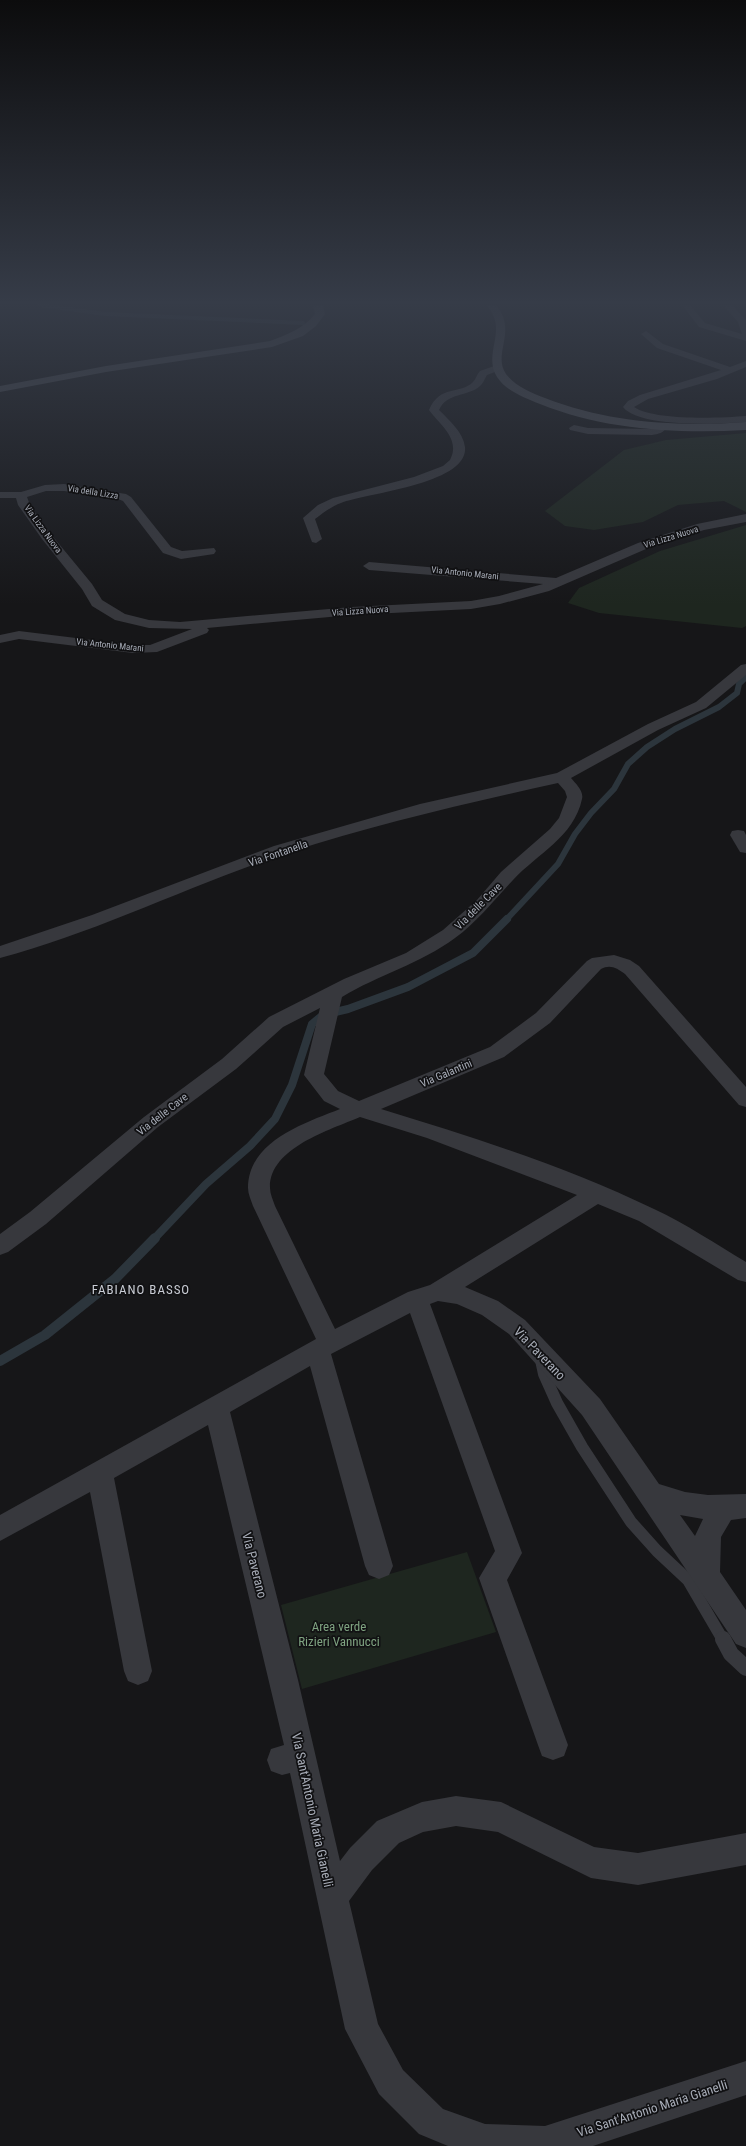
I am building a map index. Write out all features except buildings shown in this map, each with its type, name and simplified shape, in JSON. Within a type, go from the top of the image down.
[{"type":"main road","points":[[559,405],[604,418],[662,427],[746,426]]},
{"type":"street","points":[[316,539],[309,518],[336,500],[426,477],[448,469],[455,462],[459,443],[452,429],[434,410],[436,405]]},
{"type":"street","points":[[630,405],[628,408],[637,414],[689,420],[746,419]]},
{"type":"street","points":[[574,428],[588,431],[652,432],[658,431],[662,427]]},
{"type":"street","name":"Via della Lizza","points":[[0,495],[11,493],[22,500],[45,488],[62,488],[108,493],[127,499],[167,550],[181,555],[210,551]]},
{"type":"street","points":[[58,499],[93,497],[127,499]]},
{"type":"street","points":[[22,500],[42,501]]},
{"type":"street","name":"Via Lizza Nuova","points":[[22,500],[46,536],[88,587],[97,603],[120,617],[149,624],[180,626],[352,611],[471,605],[500,600],[544,588],[642,546],[701,527],[746,518]]},
{"type":"street","name":"Via Antonio Marani","points":[[369,566],[560,581]]},
{"type":"street","name":"Via Antonio Marani","points":[[0,639],[19,635],[133,649],[152,649],[215,624]]},
{"type":"street","points":[[562,777],[653,727],[701,705],[746,668]]},
{"type":"street","name":"Via Fontanella","points":[[0,952],[98,919],[280,850],[426,807],[562,777]]},
{"type":"street","name":"Via delle Cave","points":[[0,1246],[38,1218],[151,1122],[229,1064],[276,1022],[332,998],[351,983],[412,957],[449,934],[483,904],[507,876],[556,832],[567,820],[575,797],[573,790],[562,777]]},
{"type":"street","name":"Via Galantini","points":[[379,1566],[324,1346],[264,1206],[259,1189],[264,1166],[276,1149],[304,1132],[497,1052],[543,1018],[594,965],[609,960],[625,964],[632,970],[746,1100]]},
{"type":"street","points":[[332,998],[314,1075],[332,1096],[358,1109],[434,1133],[596,1194],[646,1215],[746,1273]]},
{"type":"street","points":[[0,1529],[100,1474],[324,1346],[427,1296],[596,1194]]},
{"type":"street","name":"Via Paverano","points":[[427,1296],[460,1295],[490,1308],[517,1327],[591,1407],[746,1634]]},
{"type":"street","points":[[427,1296],[509,1553],[493,1578],[553,1745]]},
{"type":"street","name":"Via Paverano","points":[[216,1408],[293,1722]]},
{"type":"street","points":[[100,1474],[138,1671]]},
{"type":"street","points":[[649,1493],[685,1505],[735,1508]]},
{"type":"street","points":[[706,1575],[708,1535],[735,1508]]},
{"type":"street","name":"Via Sant'Antonio Maria Gianelli","points":[[293,1722],[292,1758],[332,1898],[362,2029],[391,2082],[431,2122],[485,2142],[545,2144],[746,2078]]},
{"type":"street","name":"Via Sant'Antonio Maria Gianelli","points":[[332,1898],[361,1859],[388,1832],[422,1817],[456,1811],[501,1817],[591,1862],[638,1869],[746,1849]]},
{"type":"lane","points":[[540,1352],[544,1374],[582,1447],[631,1522],[657,1551],[688,1580],[731,1654],[746,1668]]},
{"type":"green space","points":[[746,433],[746,512],[724,501],[678,505],[643,522],[594,530],[565,526],[545,511],[624,450],[666,440]]},
{"type":"green space","points":[[746,525],[746,626],[742,628],[599,613],[568,603],[579,588],[660,551]]},
{"type":"green space","name":"Area verde Rizieri Vannucci","points":[[467,1552],[496,1632],[302,1689],[281,1605]]},
{"type":"waterway","points":[[506,920],[558,864],[575,834],[591,813],[614,789],[628,764],[647,747],[675,729],[719,707],[737,693],[739,684],[746,677]]},
{"type":"waterway","points":[[154,1239],[206,1184],[250,1146],[275,1119],[292,1085],[312,1024],[323,1015],[348,1009],[408,987],[473,953],[506,920]]},
{"type":"waterway","points":[[0,1361],[45,1335],[115,1279],[155,1238]]},
{"type":"district","name":"FABIANO BASSO","points":[[141,1289]]}]
